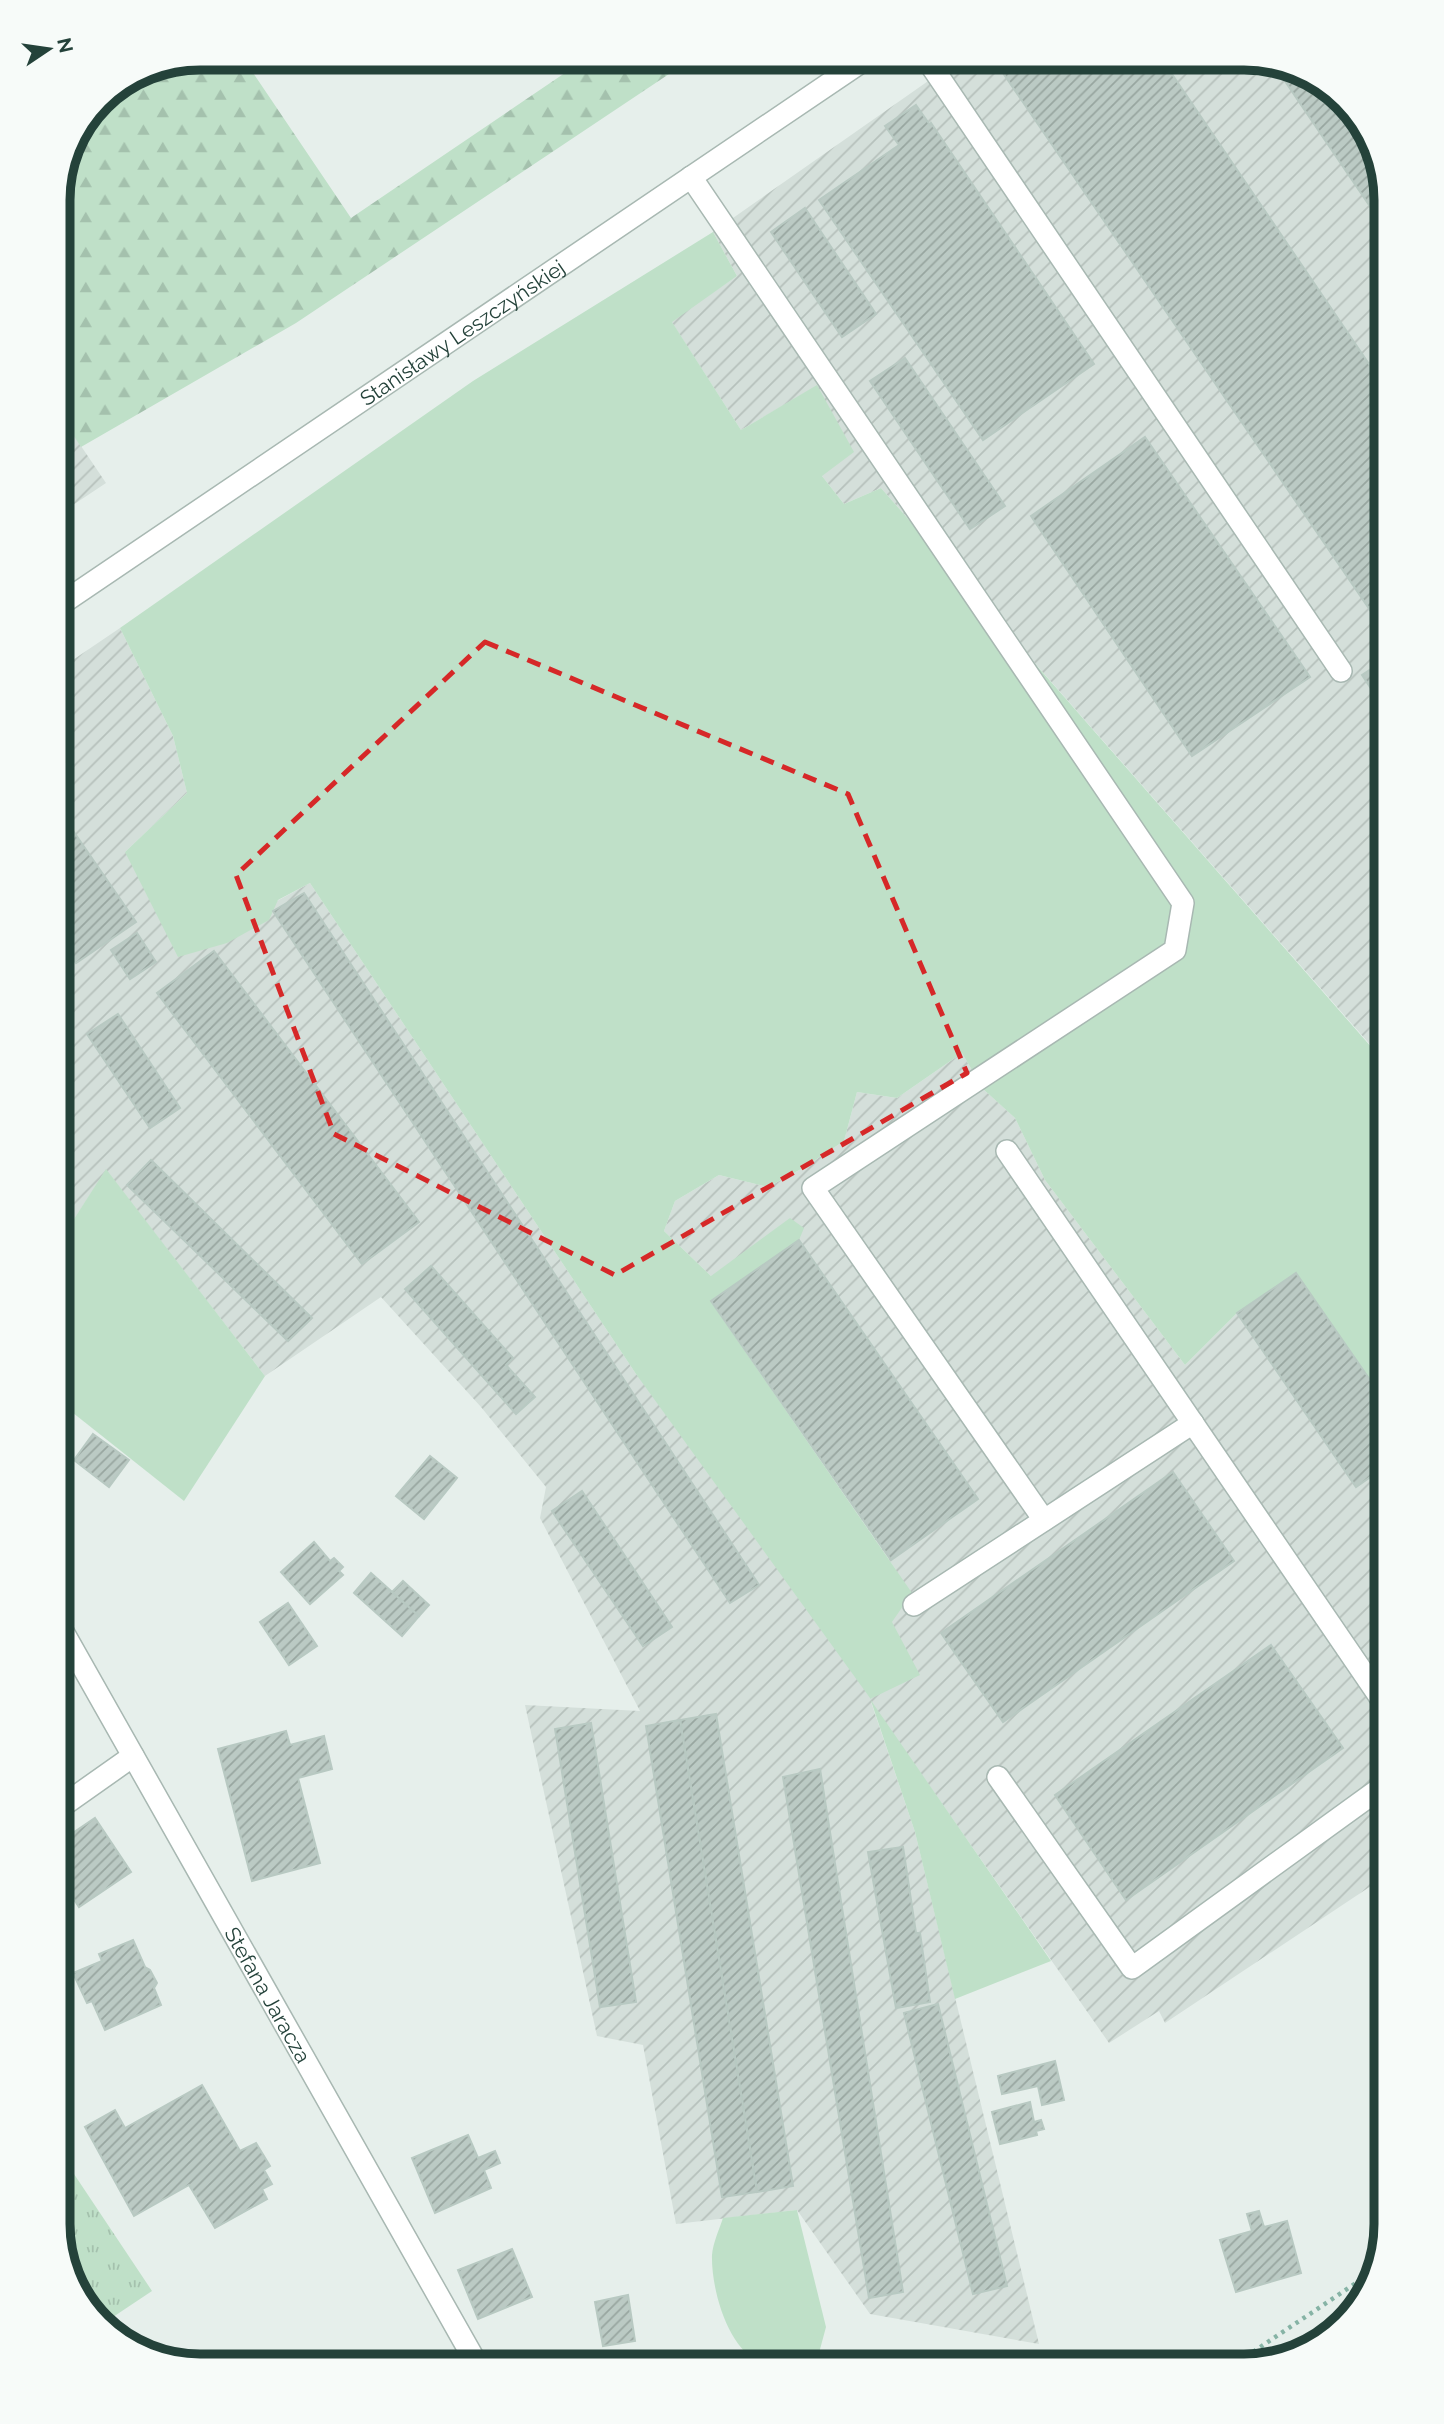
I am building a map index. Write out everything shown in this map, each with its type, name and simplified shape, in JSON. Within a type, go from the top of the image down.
[{"type":"street","name":"Stanisławy Leszczyńskiej","points":[[70,598],[849,70]]},
{"type":"street","points":[[934,70],[1341,671]]},
{"type":"street","points":[[691,177],[1183,903],[1175,950],[813,1188],[1044,1520]]},
{"type":"street","points":[[1007,1151],[1374,1688]]},
{"type":"street","points":[[914,1605],[1193,1423]]},
{"type":"street","name":"Stefana Jaracza","points":[[70,1644],[471,2354]]},
{"type":"street","points":[[70,1801],[133,1756]]},
{"type":"street","points":[[998,1777],[1132,1968],[1374,1793]]},
{"type":"path","points":[[1251,2354],[1362,2279]]},
{"type":"highlighted area","points":[[485,642],[848,794],[967,1073],[615,1275],[334,1134],[236,875]]},
{"type":"shaded area","points":[[944,70],[1252,70],[1301,83],[1330,102],[1342,114],[1361,143],[1374,192],[1374,1049],[881,488],[844,504],[822,476],[817,386],[741,430],[671,321],[737,276],[713,232]]},
{"type":"shaded area","points":[[70,430],[106,483],[70,507]]},
{"type":"shaded area","points":[[120,628],[173,736],[187,793],[125,852],[277,901],[310,883],[636,1374],[892,1622],[896,1570],[711,1301],[711,1276],[664,1231],[675,1201],[719,1175],[768,1187],[844,1141],[857,1092],[897,1098],[962,1053],[983,1089],[1015,1118],[1045,1180],[1185,1365],[1237,1313],[1296,1273],[1374,1386],[1374,1884],[1165,2023],[1159,2011],[1109,2043],[871,1702],[915,1832],[1039,2344],[870,2314],[797,2210],[676,2224],[643,2045],[597,2036],[525,1705],[640,1711],[540,1518],[546,1487],[481,1407],[381,1297],[265,1376],[106,1170],[70,1226],[70,662]]},
{"type":"green space","points":[[192,70],[251,70],[351,218],[569,70],[675,70],[296,323],[81,447],[70,430],[71,183],[80,150],[92,128],[114,102],[135,87],[158,77]]},
{"type":"green space","points":[[713,232],[737,276],[672,322],[741,430],[817,385],[854,452],[822,476],[844,504],[881,488],[1374,1050],[1374,1386],[1296,1273],[1237,1313],[1185,1365],[1045,1180],[1015,1118],[983,1089],[962,1053],[897,1098],[857,1092],[844,1141],[768,1187],[719,1175],[675,1201],[664,1231],[711,1276],[790,1218],[804,1228],[799,1240],[711,1302],[912,1593],[892,1622],[920,1675],[870,1699],[636,1374],[310,883],[278,900],[269,920],[227,943],[178,957],[125,852],[187,793],[173,736],[120,628],[473,381]]},
{"type":"green space","points":[[106,1169],[265,1376],[184,1501],[70,1411],[70,1225]]},
{"type":"green space","points":[[871,1700],[1051,1961],[955,1999],[915,1832]]},
{"type":"green space","points":[[70,2168],[152,2291],[111,2319],[92,2296],[80,2274],[71,2241]]},
{"type":"green space","points":[[797,2210],[826,2327],[819,2353],[748,2354],[733,2336],[719,2303],[713,2269],[712,2255],[723,2218]]},
{"type":"building","points":[[1008,70],[1169,70],[1374,371],[1374,616],[1003,73]]},
{"type":"building","points":[[1281,76],[1301,83],[1330,102],[1352,128],[1367,158],[1374,192],[1374,212]]},
{"type":"building","points":[[916,105],[930,125],[931,123],[1094,364],[983,440],[819,200],[899,145],[885,126]]},
{"type":"building","points":[[805,208],[876,314],[842,337],[771,232]]},
{"type":"building","points":[[905,358],[1005,506],[970,529],[870,381]]},
{"type":"building","points":[[1145,437],[1310,677],[1192,756],[1031,516]]},
{"type":"building","points":[[1374,667],[1374,693],[1362,675]]},
{"type":"building","points":[[70,826],[136,922],[76,963],[70,954]]},
{"type":"building","points":[[304,893],[759,1585],[730,1603],[273,911]]},
{"type":"building","points":[[137,933],[156,962],[130,979],[111,950]]},
{"type":"building","points":[[214,951],[419,1222],[362,1264],[157,993]]},
{"type":"building","points":[[118,1014],[180,1108],[150,1128],[87,1034]]},
{"type":"building","points":[[151,1160],[312,1318],[288,1341],[127,1185]]},
{"type":"building","points":[[799,1240],[978,1499],[891,1560],[711,1301]]},
{"type":"building","points":[[431,1266],[513,1358],[506,1365],[535,1397],[516,1414],[405,1289]]},
{"type":"building","points":[[1296,1273],[1374,1386],[1374,1474],[1356,1487],[1237,1313]]},
{"type":"building","points":[[93,1434],[129,1460],[109,1487],[74,1460]]},
{"type":"building","points":[[430,1456],[457,1478],[424,1519],[396,1496]]},
{"type":"building","points":[[1173,1472],[1234,1561],[1003,1722],[941,1633]]},
{"type":"building","points":[[582,1491],[672,1627],[643,1646],[552,1511]]},
{"type":"building","points":[[314,1542],[330,1561],[334,1558],[343,1567],[339,1571],[343,1575],[310,1604],[281,1572]]},
{"type":"building","points":[[371,1573],[419,1616],[402,1636],[354,1593]]},
{"type":"building","points":[[403,1581],[429,1605],[419,1616],[392,1592]]},
{"type":"building","points":[[288,1603],[317,1646],[289,1665],[260,1622]]},
{"type":"building","points":[[1271,1645],[1343,1748],[1126,1900],[1055,1795]]},
{"type":"building","points":[[716,1714],[793,2186],[757,2192],[680,1720]]},
{"type":"building","points":[[680,1720],[757,2192],[722,2197],[646,1726]]},
{"type":"building","points":[[591,1723],[636,2002],[600,2007],[555,1729]]},
{"type":"building","points":[[286,1731],[290,1745],[324,1736],[332,1769],[298,1778],[320,1863],[252,1881],[218,1749]]},
{"type":"building","points":[[820,1769],[903,2292],[869,2298],[783,1777]]},
{"type":"building","points":[[95,1818],[131,1872],[79,1907],[70,1893],[70,1835]]},
{"type":"building","points":[[903,1847],[930,2002],[896,2008],[868,1852]]},
{"type":"building","points":[[133,1940],[145,1967],[150,1970],[157,1983],[154,1988],[161,2005],[105,2030],[92,2001],[87,2003],[73,1973],[102,1961],[99,1954]]},
{"type":"building","points":[[938,2004],[1007,2286],[973,2294],[904,2013]]},
{"type":"building","points":[[1055,2061],[1064,2100],[1042,2105],[1038,2086],[1002,2094],[998,2076]]},
{"type":"building","points":[[202,2085],[240,2151],[256,2143],[270,2166],[264,2170],[272,2184],[262,2189],[267,2199],[215,2228],[189,2185],[134,2216],[85,2127],[115,2110],[125,2128]]},
{"type":"building","points":[[1030,2102],[1034,2122],[1041,2120],[1044,2129],[1036,2131],[1037,2135],[1000,2144],[992,2112]]},
{"type":"building","points":[[468,2135],[478,2158],[495,2151],[500,2163],[484,2170],[491,2188],[435,2213],[412,2158]]},
{"type":"building","points":[[1259,2211],[1264,2227],[1287,2221],[1301,2273],[1236,2292],[1220,2240],[1252,2231],[1247,2214]]},
{"type":"building","points":[[512,2249],[532,2297],[478,2319],[458,2270]]},
{"type":"building","points":[[628,2295],[635,2341],[603,2346],[595,2302]]}]
